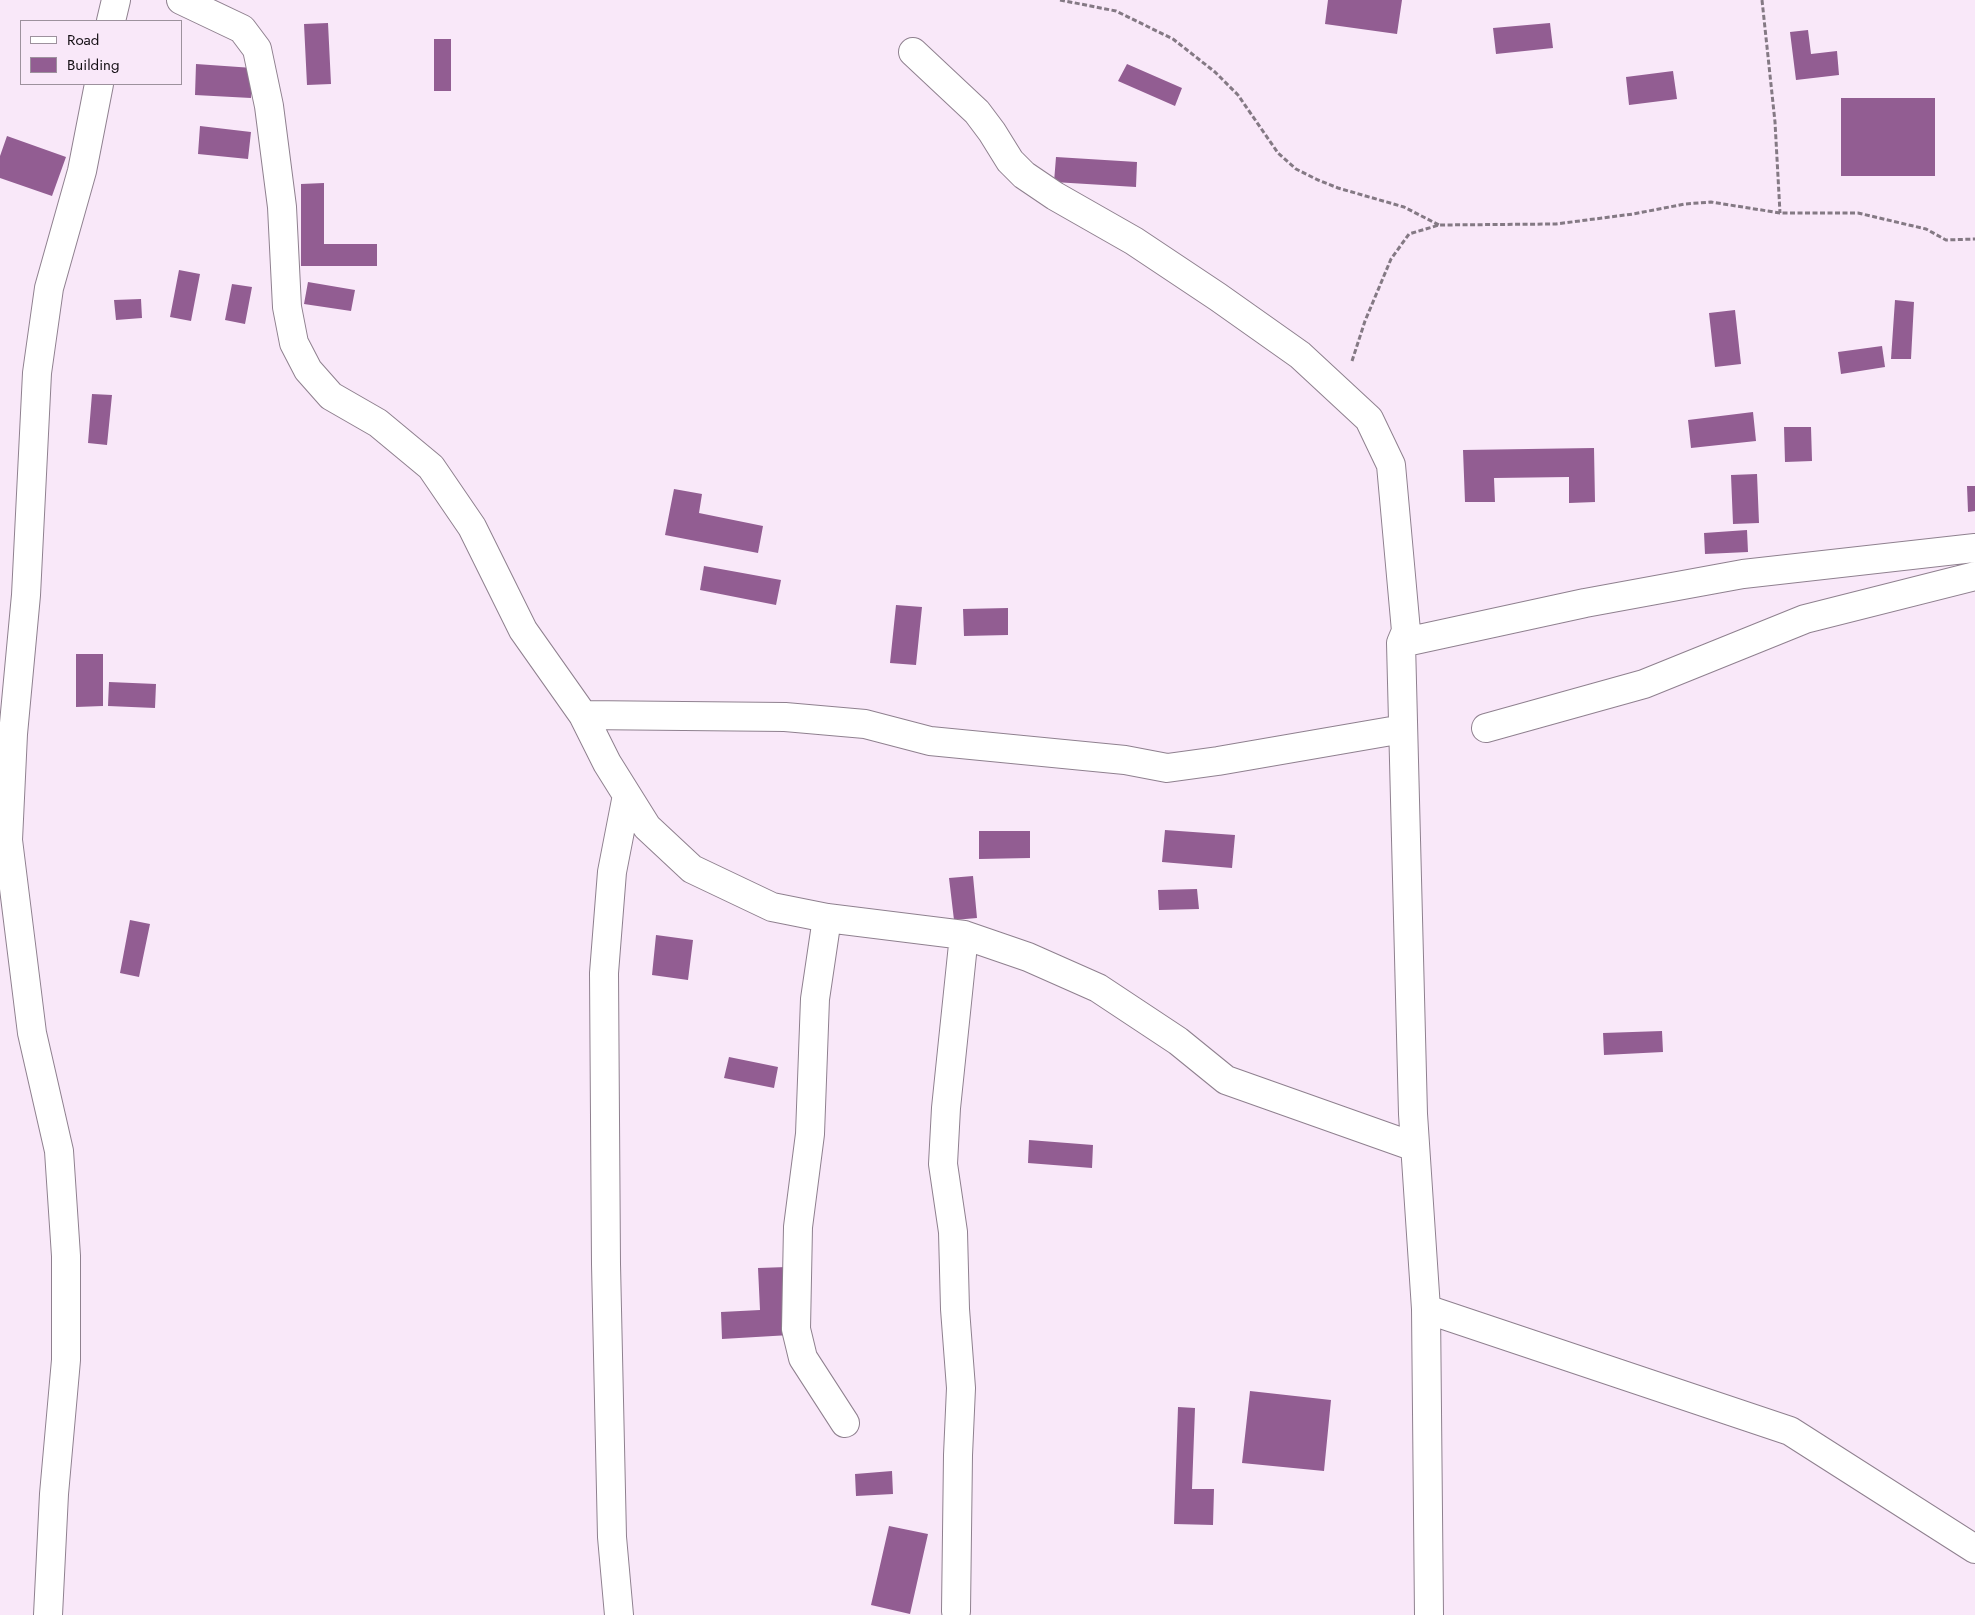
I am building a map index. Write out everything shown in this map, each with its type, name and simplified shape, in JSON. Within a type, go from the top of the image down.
[{"type":"street","points":[[112,20],[116,0]]},
{"type":"street","points":[[181,0],[242,28],[257,48],[269,106],[282,207],[287,306],[294,342],[308,370],[331,396],[378,423],[431,467],[472,527],[523,630],[583,714],[607,763],[647,827],[692,869],[772,907],[826,918],[964,935],[1028,957],[1098,988],[1178,1041],[1226,1080],[1416,1147]]},
{"type":"street","points":[[913,52],[977,112],[1010,161],[1024,175],[1055,196],[1134,241],[1300,355],[1369,418],[1391,465],[1406,631],[1401,643],[1416,1147],[1426,1309],[1429,1615]]},
{"type":"street","points":[[48,1615],[54,1494],[66,1360],[66,1256],[59,1151],[32,1033],[4,840],[26,595],[37,373],[48,288],[82,171],[99,85]]},
{"type":"street","points":[[1401,643],[1585,603],[1743,574],[1975,548]]},
{"type":"street","points":[[1486,728],[1644,684],[1805,619],[1975,576]]},
{"type":"street","points":[[583,714],[785,716],[866,724],[930,741],[1125,760],[1167,768],[1227,760],[1404,729]]},
{"type":"street","points":[[619,1615],[612,1537],[606,1264],[604,973],[612,872],[627,795]]},
{"type":"street","points":[[826,918],[815,998],[810,1134],[798,1227],[796,1329],[803,1358],[845,1423]]},
{"type":"street","points":[[956,1611],[961,1388],[955,1309],[953,1232],[942,1164],[964,935]]},
{"type":"street","points":[[1426,1309],[1790,1432],[1975,1548]]},
{"type":"path","points":[[1060,0],[1116,11],[1174,39],[1215,72],[1238,95],[1278,153],[1296,169],[1338,188],[1404,206],[1439,225]]},
{"type":"path","points":[[1762,0],[1775,122],[1780,213]]},
{"type":"path","points":[[1342,393],[1365,321],[1392,259],[1409,234],[1439,225],[1556,224],[1633,214],[1685,204],[1711,202],[1780,213],[1858,214],[1926,230],[1946,240],[1975,239]]},
{"type":"building","points":[[1328,0],[1402,0],[1397,34],[1325,24]]},
{"type":"building","points":[[328,23],[331,84],[307,85],[304,24]]},
{"type":"building","points":[[1550,23],[1553,48],[1496,54],[1493,28]]},
{"type":"building","points":[[1808,30],[1811,54],[1837,51],[1839,75],[1796,80],[1790,32]]},
{"type":"building","points":[[434,39],[451,39],[451,91],[434,91]]},
{"type":"building","points":[[196,64],[253,68],[251,98],[195,95]]},
{"type":"building","points":[[1127,64],[1182,88],[1175,106],[1118,81]]},
{"type":"building","points":[[1673,71],[1677,99],[1629,105],[1626,77]]},
{"type":"building","points":[[1841,98],[1935,98],[1935,176],[1841,176]]},
{"type":"building","points":[[200,126],[251,132],[248,159],[198,154]]},
{"type":"building","points":[[7,136],[66,157],[52,196],[0,178],[0,156]]},
{"type":"building","points":[[1056,157],[1137,162],[1136,187],[1054,182]]},
{"type":"building","points":[[324,183],[324,244],[377,244],[377,266],[301,266],[301,184]]},
{"type":"building","points":[[179,270],[200,274],[191,321],[170,317]]},
{"type":"building","points":[[308,282],[355,290],[351,311],[304,304]]},
{"type":"building","points":[[232,284],[252,287],[245,324],[225,320]]},
{"type":"building","points":[[141,299],[142,318],[116,320],[114,300]]},
{"type":"building","points":[[1895,300],[1914,302],[1911,359],[1891,359]]},
{"type":"building","points":[[1735,310],[1741,364],[1715,367],[1709,313]]},
{"type":"building","points":[[1882,346],[1885,367],[1841,374],[1838,352]]},
{"type":"building","points":[[92,394],[112,395],[107,445],[88,443]]},
{"type":"building","points":[[1753,412],[1756,441],[1691,448],[1688,420]]},
{"type":"building","points":[[1784,427],[1811,427],[1812,461],[1785,462]]},
{"type":"building","points":[[1594,448],[1595,502],[1569,503],[1569,477],[1494,478],[1495,502],[1465,502],[1463,450]]},
{"type":"building","points":[[1757,474],[1759,523],[1733,524],[1731,475]]},
{"type":"building","points":[[1967,486],[1975,486],[1975,511],[1968,512]]},
{"type":"building","points":[[674,489],[702,494],[699,513],[763,526],[758,553],[665,535]]},
{"type":"building","points":[[1747,530],[1748,552],[1705,554],[1704,533]]},
{"type":"building","points":[[704,566],[781,580],[776,605],[700,590]]},
{"type":"building","points":[[896,605],[922,607],[916,665],[890,663]]},
{"type":"building","points":[[1008,608],[1008,635],[964,636],[963,609]]},
{"type":"building","points":[[76,654],[103,654],[103,706],[76,707]]},
{"type":"building","points":[[109,682],[156,684],[155,708],[108,706]]},
{"type":"building","points":[[1165,830],[1235,835],[1232,868],[1162,862]]},
{"type":"building","points":[[979,831],[1030,831],[1030,858],[979,859]]},
{"type":"building","points":[[973,876],[977,918],[954,920],[949,878]]},
{"type":"building","points":[[1197,889],[1199,909],[1159,910],[1158,890]]},
{"type":"building","points":[[130,920],[150,924],[139,977],[120,973]]},
{"type":"building","points":[[656,935],[693,940],[688,980],[652,975]]},
{"type":"building","points":[[1662,1031],[1663,1052],[1604,1055],[1603,1033]]},
{"type":"building","points":[[729,1057],[778,1067],[774,1088],[724,1078]]},
{"type":"building","points":[[1029,1140],[1093,1145],[1092,1168],[1028,1163]]},
{"type":"building","points":[[787,1267],[790,1335],[722,1339],[721,1312],[760,1310],[758,1268]]},
{"type":"building","points":[[1250,1391],[1331,1400],[1324,1471],[1242,1463]]},
{"type":"building","points":[[1178,1407],[1195,1408],[1192,1489],[1214,1489],[1213,1525],[1174,1524]]},
{"type":"building","points":[[892,1471],[893,1494],[856,1496],[855,1474]]},
{"type":"building","points":[[889,1526],[928,1534],[910,1614],[871,1605]]}]
